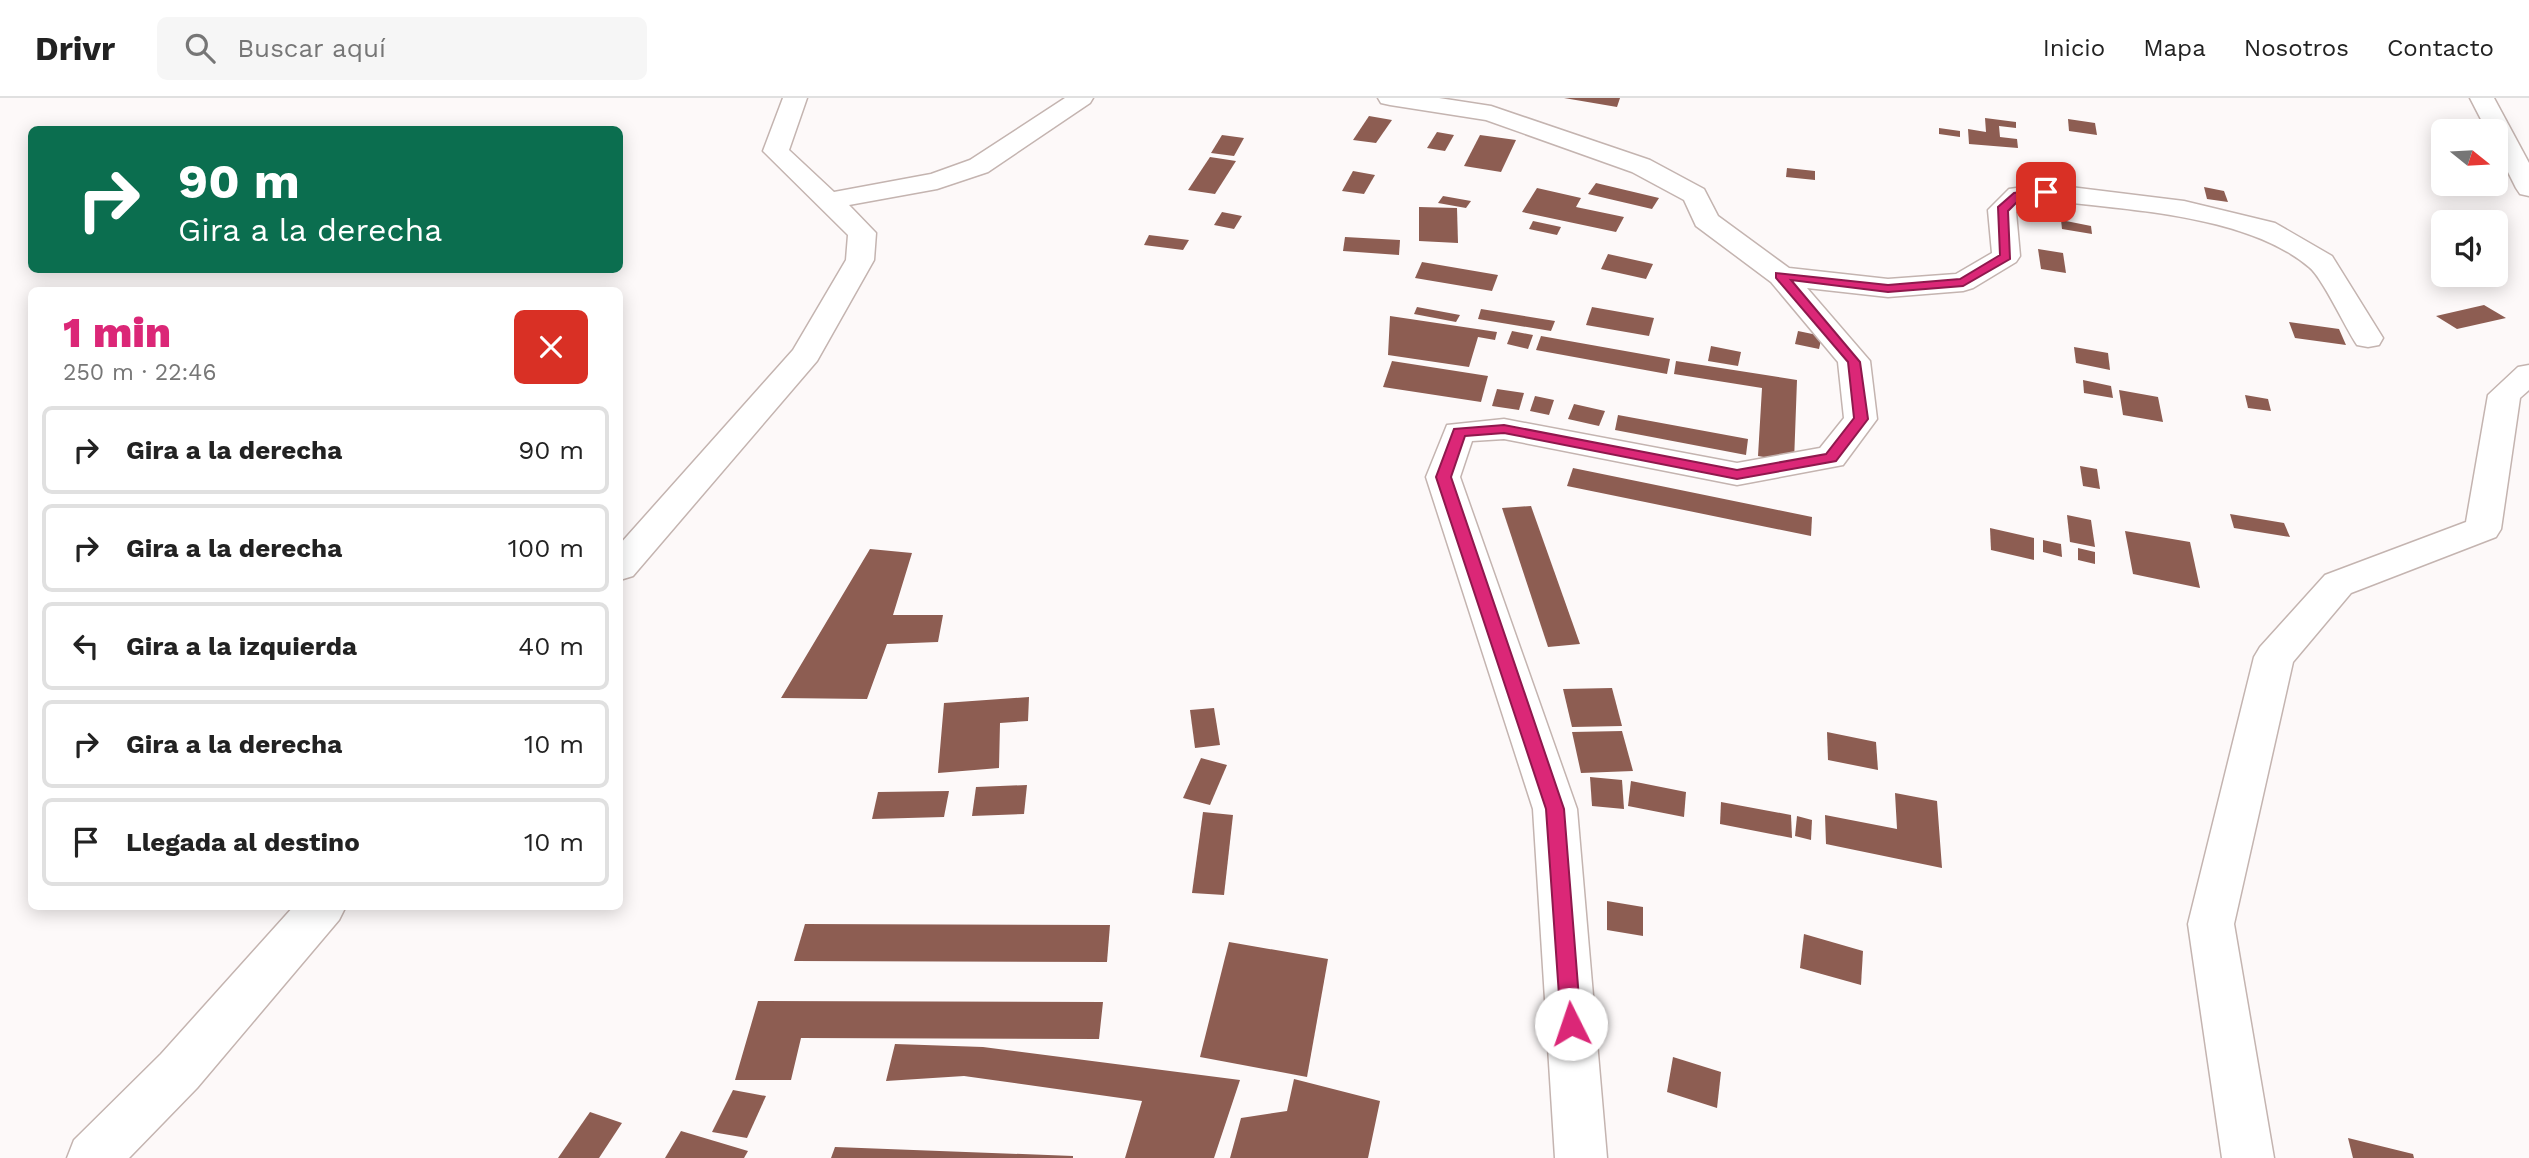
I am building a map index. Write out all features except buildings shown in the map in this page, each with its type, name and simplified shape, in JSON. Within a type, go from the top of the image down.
[{"type":"street","points":[[623,564],[806,354],[860,260],[862,233],[776,151],[795,98]]},
{"type":"street","points":[[829,201],[937,181],[979,166],[1081,98]]},
{"type":"street","points":[[1390,98],[1491,113],[1641,166],[1695,195],[1706,220],[1781,276],[1854,362],[1861,419],[1831,457],[1737,474],[1504,429],[1459,432],[1443,477],[1555,809],[1581,1158]]},
{"type":"street","points":[[2482,98],[2529,188]]},
{"type":"street","points":[[1781,276],[1888,288],[1963,282],[2006,256],[2002,210],[2018,195],[2046,192],[2184,209],[2264,229],[2322,262],[2368,338]]},
{"type":"street","points":[[2248,1158],[2211,924],[2274,657],[2338,584],[2483,529],[2504,395],[2529,374]]},
{"type":"street","points":[[93,1158],[179,1071],[320,910]]},
{"type":"route","points":[[1571,1024],[1555,809],[1443,477],[1459,432],[1504,429],[1737,474],[1831,457],[1861,419],[1854,362],[1781,276],[1888,288],[1963,282],[2006,256],[2002,210],[2018,195],[2046,192]]}]
